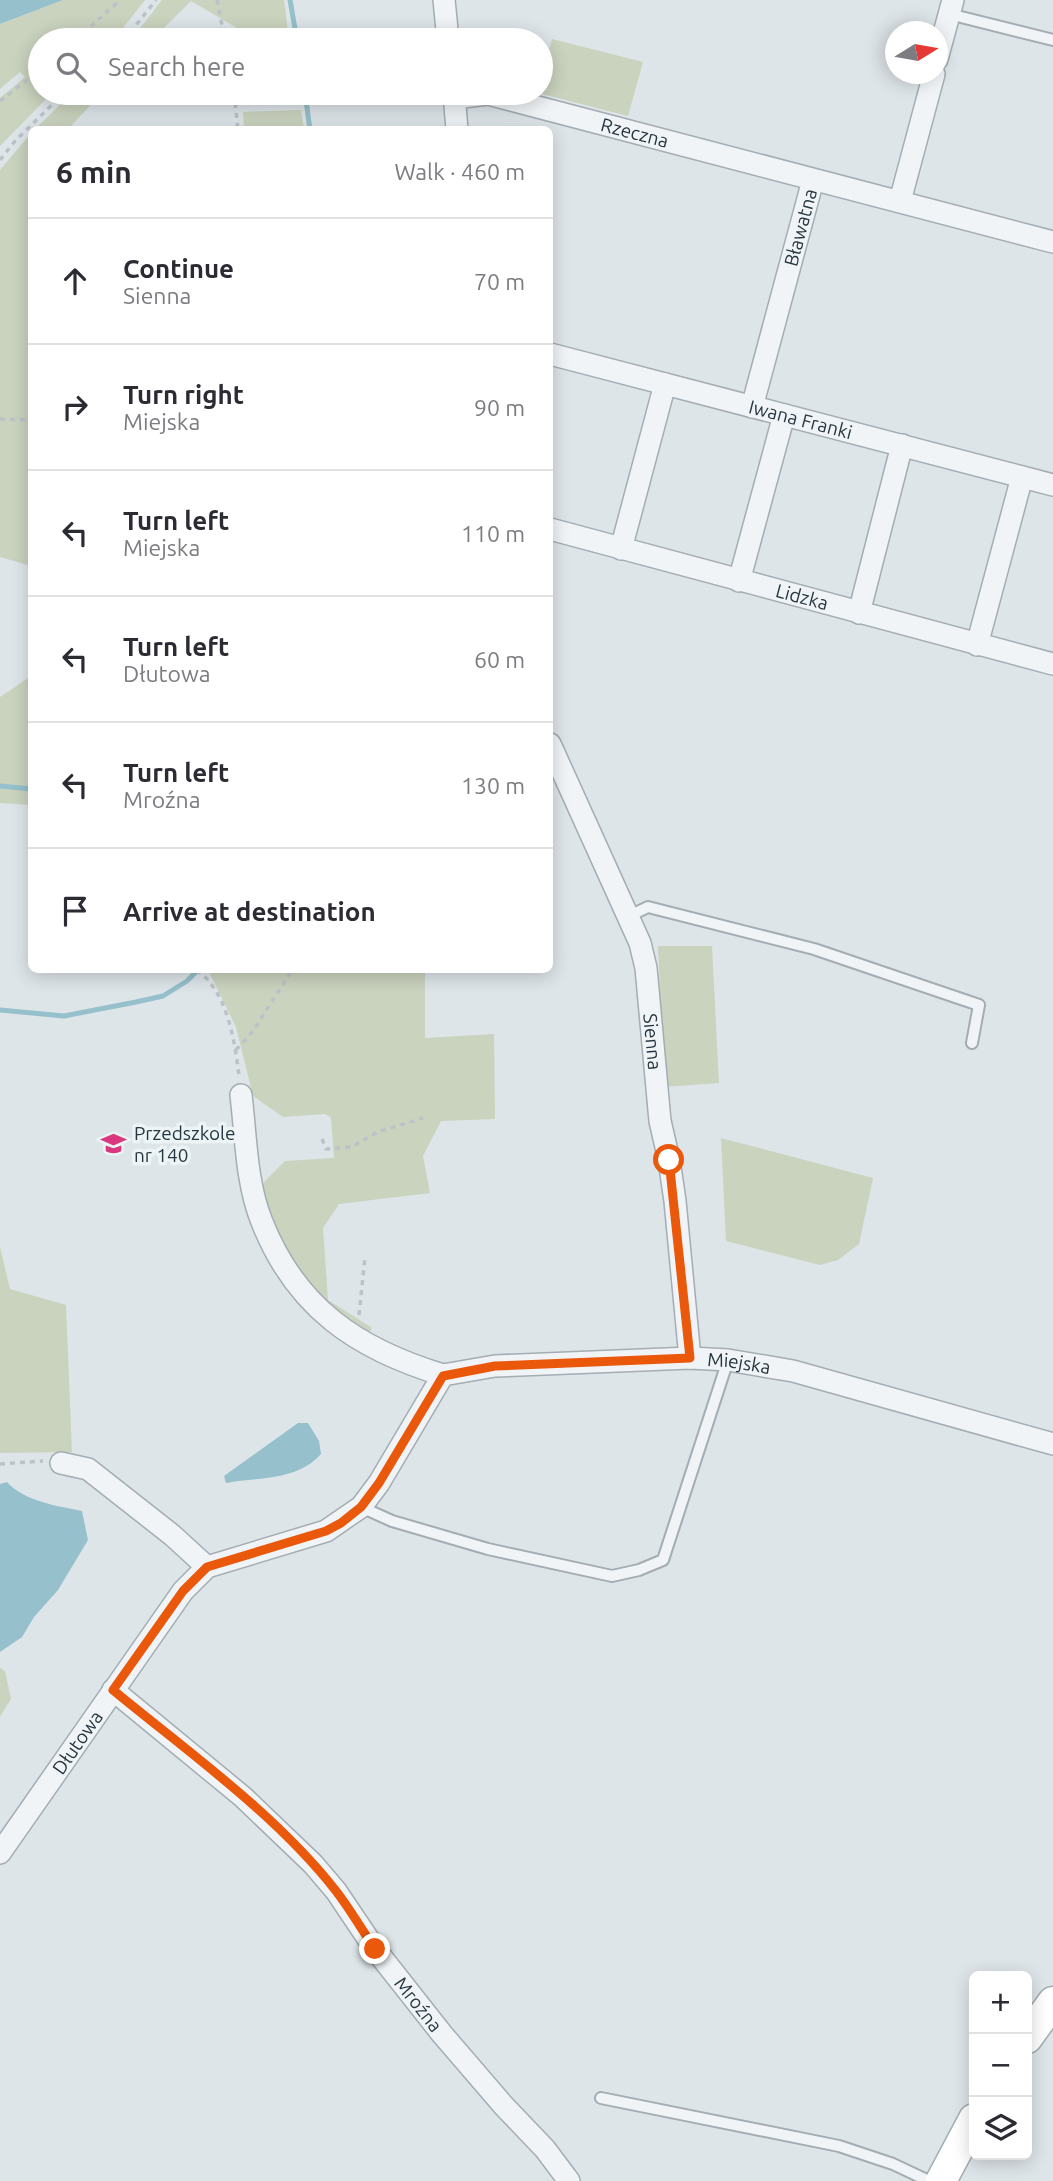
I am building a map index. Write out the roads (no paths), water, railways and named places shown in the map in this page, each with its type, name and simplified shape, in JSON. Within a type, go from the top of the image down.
[{"type":"street","points":[[444,0],[447,28]]},
{"type":"street","points":[[931,84],[901,201],[1053,242]]},
{"type":"street","points":[[455,105],[457,126]]},
{"type":"street","name":"Rzeczna","points":[[530,105],[813,180]]},
{"type":"street","name":"Bławatna","points":[[752,407],[813,180],[901,201]]},
{"type":"street","name":"Iwana Franki","points":[[553,356],[1053,485]]},
{"type":"street","points":[[621,550],[665,384]]},
{"type":"street","points":[[739,581],[784,415]]},
{"type":"street","points":[[859,613],[902,445]]},
{"type":"street","points":[[977,645],[1022,477]]},
{"type":"street","name":"Lidzka","points":[[553,529],[621,550],[1053,664]]},
{"type":"street","name":"Sienna","points":[[553,751],[629,916],[646,968],[660,1121],[673,1187],[690,1358]]},
{"type":"street","points":[[61,1463],[88,1469],[172,1535],[207,1567],[326,1531],[361,1507],[379,1483],[443,1376],[394,1359],[356,1338],[327,1317],[310,1299],[277,1253],[261,1221],[251,1181],[241,1095]]},
{"type":"street","name":"Miejska","points":[[443,1376],[495,1366],[690,1358],[728,1360],[793,1371],[1053,1444]]},
{"type":"street","name":"Dłutowa","points":[[0,1853],[183,1591],[207,1567]]},
{"type":"street","name":"Mroźna","points":[[113,1690],[243,1797],[313,1864],[442,2034],[545,2149],[569,2181]]},
{"type":"street","points":[[1030,2034],[1053,2002]]},
{"type":"street","points":[[941,2181],[969,2128]]},
{"type":"lane","points":[[951,7],[1053,40]]},
{"type":"lane","points":[[629,916],[648,907],[789,942],[979,1005],[972,1043]]},
{"type":"lane","points":[[361,1507],[392,1521],[488,1549],[612,1576],[639,1570],[663,1560],[728,1360]]},
{"type":"lane","points":[[601,2098],[838,2146],[893,2164],[929,2181]]},
{"type":"water","points":[[0,0],[63,0],[0,24]]},
{"type":"water","points":[[298,1423],[308,1423],[319,1441],[321,1454],[311,1463],[277,1476],[226,1483],[224,1476]]},
{"type":"water","points":[[7,1482],[32,1498],[82,1511],[88,1540],[58,1590],[34,1617],[22,1637],[0,1652],[0,1484]]},
{"type":"waterway","points":[[290,0],[295,28]]},
{"type":"waterway","points":[[307,105],[309,126]]},
{"type":"waterway","points":[[0,786],[28,789]]},
{"type":"waterway","points":[[0,1010],[64,1016],[163,996],[195,973]]},
{"type":"place","name":"Przedszkole nr 140","points":[[114,1144]]}]
